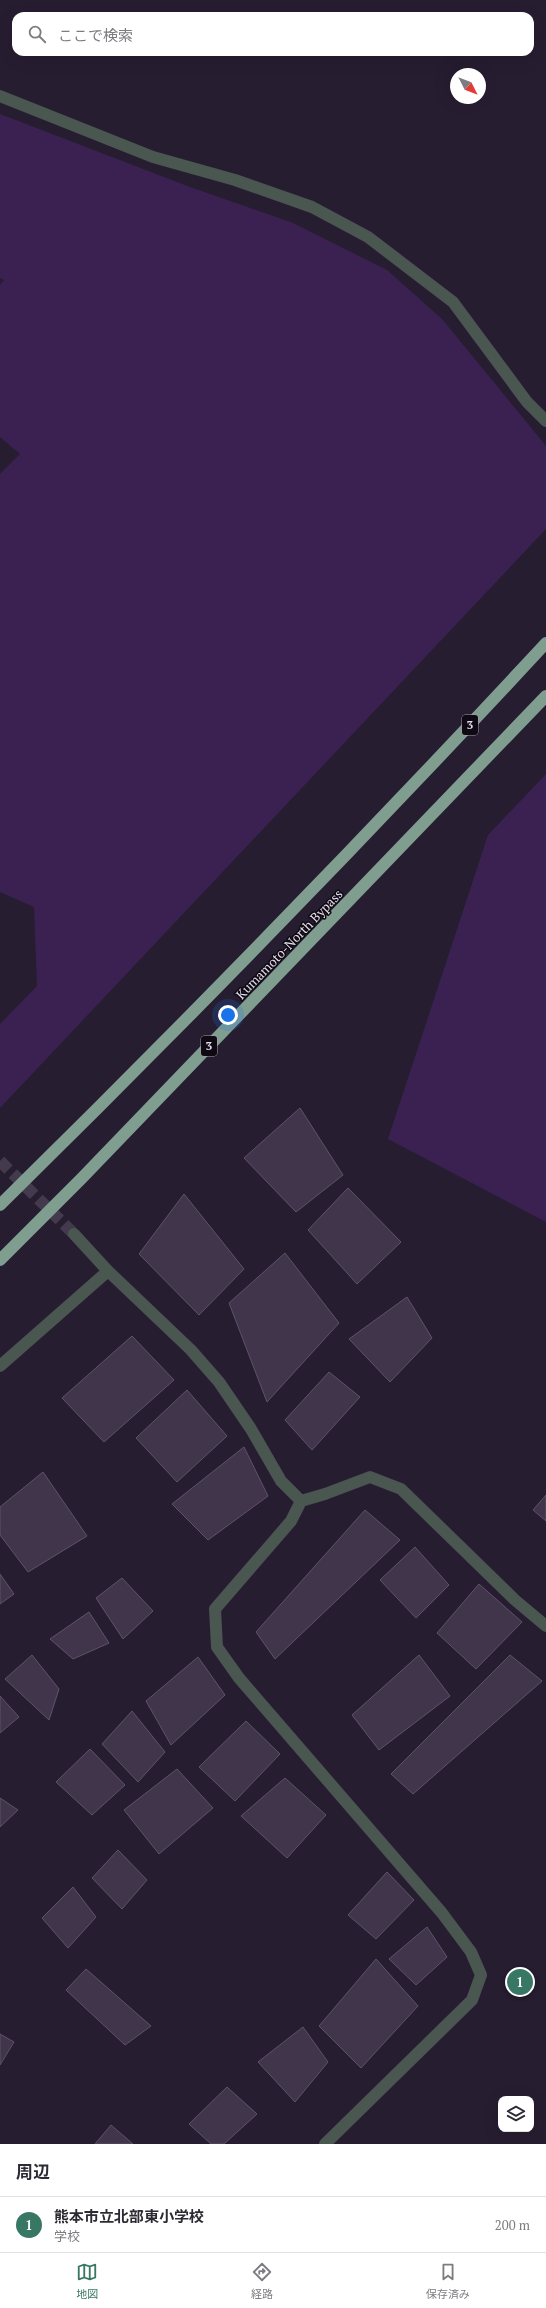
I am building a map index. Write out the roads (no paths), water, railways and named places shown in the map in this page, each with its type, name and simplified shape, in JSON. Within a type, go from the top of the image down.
[{"type":"highway","name":"Kumamoto-North Bypass","points":[[0,1205],[107,1100],[393,808],[546,643]]},
{"type":"highway","name":"Kumamoto-North Bypass","points":[[0,1260],[82,1178],[417,832],[546,696]]},
{"type":"street","points":[[0,96],[153,157],[235,180],[312,207],[368,238],[453,302],[527,402],[546,421]]},
{"type":"street","points":[[74,1234],[108,1271],[191,1350],[219,1382],[251,1429],[281,1481],[301,1501]]},
{"type":"street","points":[[0,1366],[108,1271]]},
{"type":"street","points":[[325,2144],[472,2000],[481,1975],[471,1952],[442,1913],[240,1678],[218,1646],[215,1609],[291,1521],[301,1501],[325,1494],[370,1477],[401,1489],[515,1600],[546,1626]]},
{"type":"tunnel","points":[[0,1161],[74,1234]]},
{"type":"place","name":"熊本市立北部東小学校","points":[[520,1982]]}]
